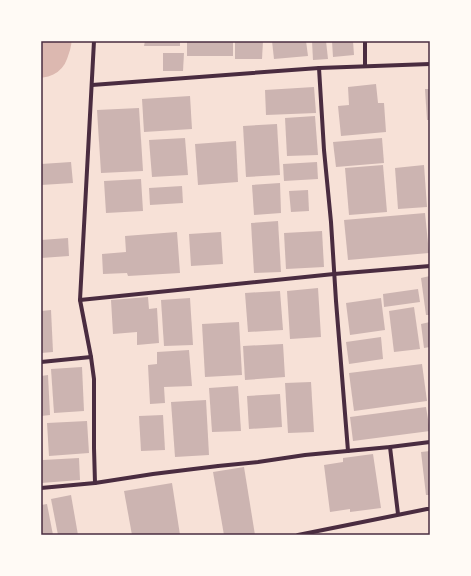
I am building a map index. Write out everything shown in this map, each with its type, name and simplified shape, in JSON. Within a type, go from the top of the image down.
[{"type":"street","points":[[94,41],[80,300],[94,379],[94,448],[96,483]]},
{"type":"street","points":[[365,41],[365,66]]},
{"type":"street","points":[[92,85],[319,68],[430,64]]},
{"type":"street","points":[[319,68],[336,309],[348,451]]},
{"type":"street","points":[[80,300],[334,274],[430,266]]},
{"type":"street","points":[[41,362],[91,356]]},
{"type":"street","points":[[41,488],[96,483],[153,474],[258,462],[304,455],[430,442]]},
{"type":"street","points":[[390,447],[398,514]]},
{"type":"street","points":[[298,535],[427,508],[430,509]]},
{"type":"building","points":[[145,41],[180,41],[180,46],[144,46]]},
{"type":"building","points":[[187,41],[233,41],[233,56],[187,56]]},
{"type":"building","points":[[235,41],[263,41],[262,59],[235,59]]},
{"type":"building","points":[[272,41],[306,41],[308,56],[274,59]]},
{"type":"building","points":[[312,41],[326,41],[328,59],[313,60]]},
{"type":"building","points":[[332,41],[353,41],[354,55],[333,57]]},
{"type":"building","points":[[163,53],[184,53],[183,71],[163,71]]},
{"type":"building","points":[[376,84],[378,103],[384,103],[386,132],[341,136],[338,106],[349,105],[348,87]]},
{"type":"building","points":[[314,87],[316,113],[266,115],[265,90]]},
{"type":"building","points":[[425,89],[430,89],[430,120],[427,120]]},
{"type":"building","points":[[190,96],[192,129],[144,132],[142,99]]},
{"type":"building","points":[[139,108],[143,171],[101,173],[97,110]]},
{"type":"building","points":[[315,116],[318,155],[287,156],[285,118]]},
{"type":"building","points":[[277,124],[280,175],[246,177],[243,126]]},
{"type":"building","points":[[185,138],[188,175],[152,177],[149,140]]},
{"type":"building","points":[[382,138],[384,163],[336,167],[333,142]]},
{"type":"building","points":[[236,141],[238,182],[198,185],[195,144]]},
{"type":"building","points":[[71,162],[73,183],[41,185],[41,164]]},
{"type":"building","points":[[317,162],[318,179],[284,181],[283,164]]},
{"type":"building","points":[[383,165],[387,212],[349,215],[345,168]]},
{"type":"building","points":[[424,165],[427,207],[398,209],[395,168]]},
{"type":"building","points":[[141,179],[143,211],[106,213],[104,181]]},
{"type":"building","points":[[280,183],[281,213],[254,215],[252,185]]},
{"type":"building","points":[[182,186],[183,203],[150,205],[149,188]]},
{"type":"building","points":[[308,190],[309,211],[291,212],[289,191]]},
{"type":"building","points":[[425,213],[429,253],[348,260],[344,220]]},
{"type":"building","points":[[278,221],[281,272],[254,273],[251,223]]},
{"type":"building","points":[[322,231],[324,267],[286,269],[284,233]]},
{"type":"building","points":[[177,232],[180,273],[128,276],[127,273],[103,274],[102,254],[126,252],[125,236]]},
{"type":"building","points":[[221,232],[223,264],[191,266],[189,234]]},
{"type":"building","points":[[68,238],[69,256],[41,258],[41,240]]},
{"type":"building","points":[[430,276],[430,315],[426,315],[421,278]]},
{"type":"building","points":[[318,288],[321,337],[290,339],[287,291]]},
{"type":"building","points":[[418,289],[420,302],[384,307],[383,294]]},
{"type":"building","points":[[280,291],[283,330],[248,332],[245,293]]},
{"type":"building","points":[[148,297],[149,309],[157,308],[159,343],[137,345],[137,332],[113,334],[111,300]]},
{"type":"building","points":[[190,298],[193,345],[164,346],[161,300]]},
{"type":"building","points":[[381,298],[385,330],[350,335],[346,303]]},
{"type":"building","points":[[414,307],[420,349],[394,352],[389,311]]},
{"type":"building","points":[[51,310],[53,352],[41,353],[41,311]]},
{"type":"building","points":[[239,322],[242,375],[205,377],[202,324]]},
{"type":"building","points":[[430,322],[430,347],[424,348],[421,324]]},
{"type":"building","points":[[381,337],[383,359],[349,364],[346,342]]},
{"type":"building","points":[[283,344],[285,377],[245,380],[243,346]]},
{"type":"building","points":[[189,350],[192,386],[164,387],[165,403],[150,404],[148,365],[157,364],[157,352]]},
{"type":"building","points":[[422,364],[427,401],[354,411],[349,373]]},
{"type":"building","points":[[82,367],[84,411],[54,413],[51,369]]},
{"type":"building","points":[[48,375],[50,415],[41,416],[41,376]]},
{"type":"building","points":[[311,382],[314,432],[288,433],[285,383]]},
{"type":"building","points":[[238,386],[241,431],[212,432],[209,388]]},
{"type":"building","points":[[280,394],[282,427],[249,429],[247,396]]},
{"type":"building","points":[[206,400],[209,455],[175,457],[171,402]]},
{"type":"building","points":[[426,407],[430,431],[353,441],[350,417]]},
{"type":"building","points":[[163,415],[165,450],[141,451],[139,416]]},
{"type":"building","points":[[87,421],[89,453],[49,456],[47,423]]},
{"type":"building","points":[[41,437],[43,460],[79,458],[80,480],[41,483]]},
{"type":"building","points":[[430,451],[430,495],[426,495],[421,452]]},
{"type":"building","points":[[373,454],[381,508],[350,512],[350,509],[330,512],[324,465],[343,462],[343,458]]},
{"type":"building","points":[[244,467],[255,535],[224,535],[213,472]]},
{"type":"building","points":[[172,483],[180,535],[132,535],[124,491]]},
{"type":"building","points":[[71,495],[78,535],[58,535],[51,499]]},
{"type":"building","points":[[47,504],[53,535],[41,535],[41,505]]},
{"type":"waterway","points":[[41,50],[44,41]]}]
